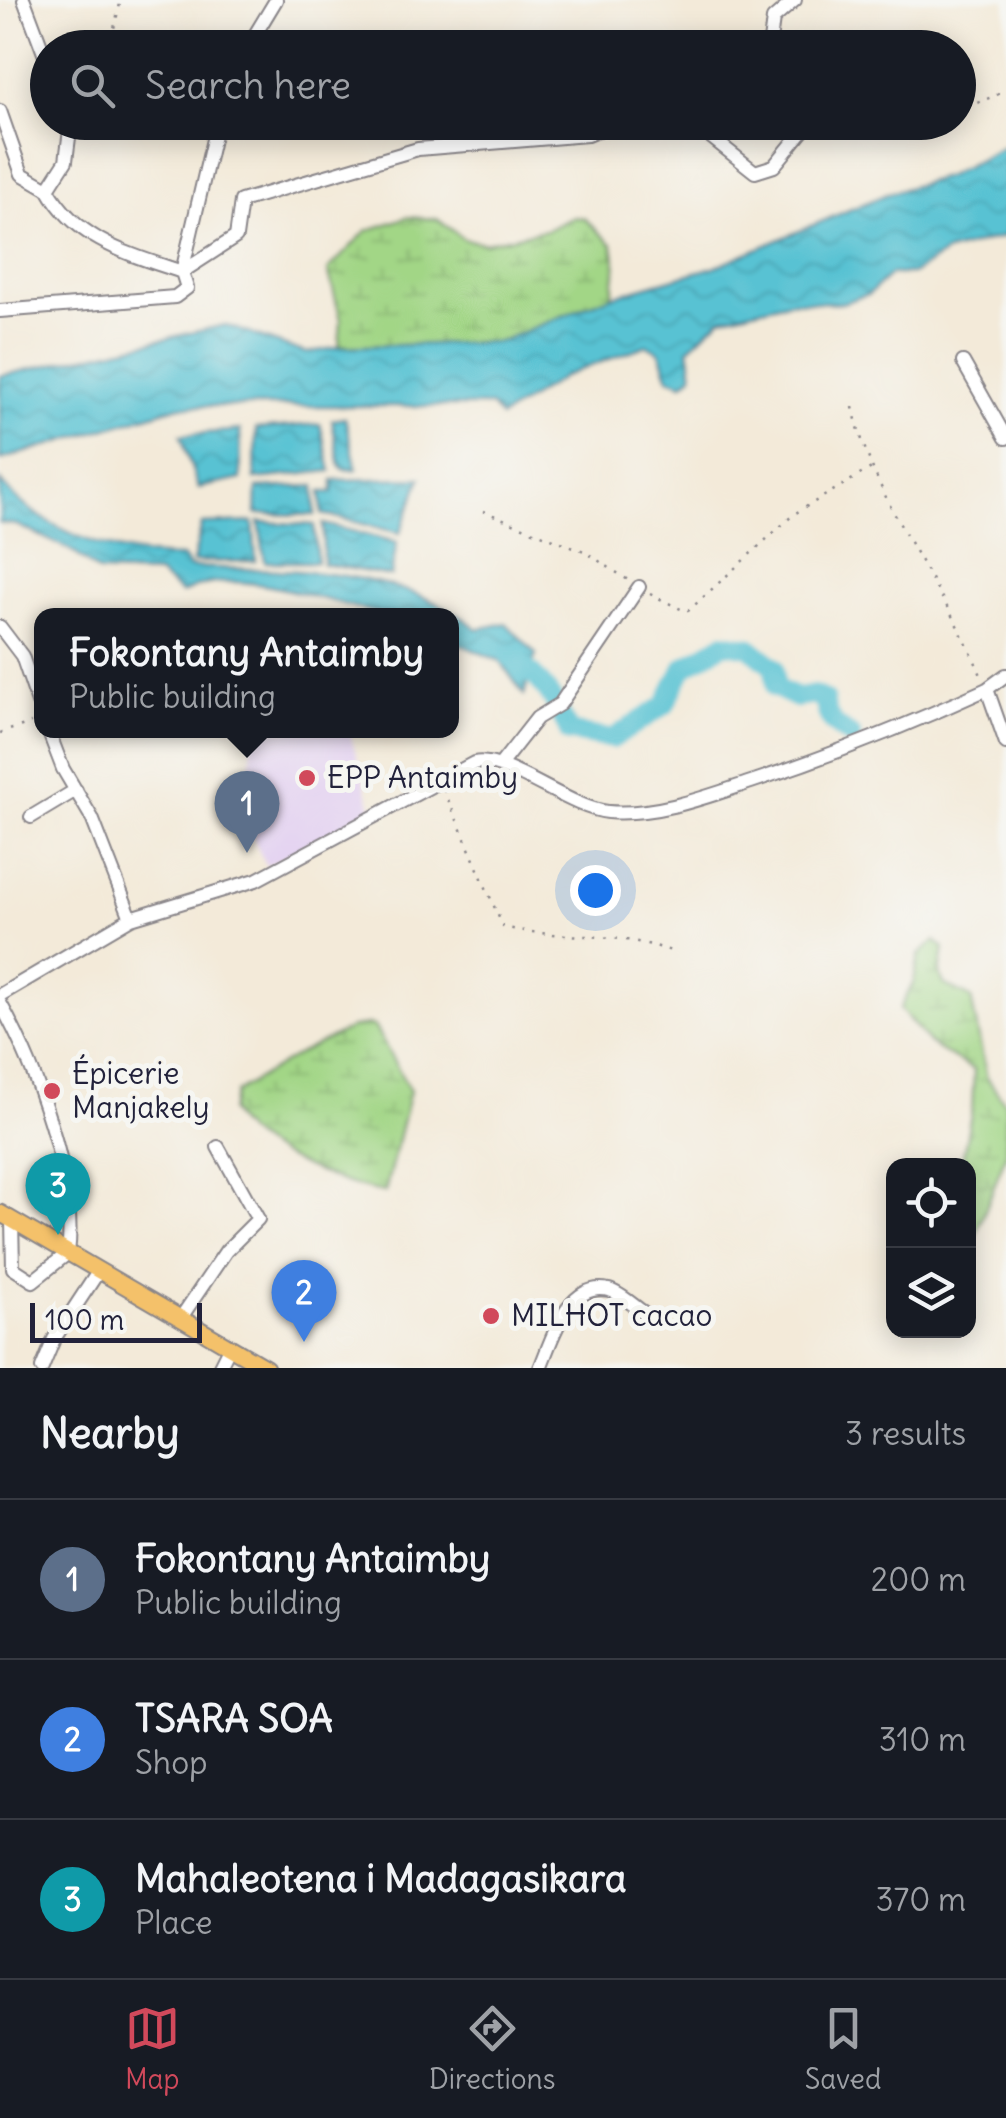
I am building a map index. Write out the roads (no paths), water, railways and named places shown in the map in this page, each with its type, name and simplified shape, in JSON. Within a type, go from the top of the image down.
[{"type":"main road","points":[[6,1217],[266,1368]]},
{"type":"street","points":[[24,0],[35,30]]},
{"type":"street","points":[[258,30],[276,0]]},
{"type":"street","points":[[771,30],[773,19],[795,0]]},
{"type":"street","points":[[0,111],[22,174],[48,189],[59,208],[99,243],[182,272]]},
{"type":"street","points":[[48,189],[66,161],[68,140]]},
{"type":"street","points":[[0,311],[175,298],[187,288],[182,272],[213,140]]},
{"type":"street","points":[[182,272],[236,238],[241,202],[257,194],[295,189],[332,172],[418,149],[527,140]]},
{"type":"street","points":[[715,140],[756,172],[774,166],[795,140]]},
{"type":"street","points":[[963,362],[1006,438]]},
{"type":"street","points":[[500,765],[537,718],[558,705],[639,587]]},
{"type":"street","points":[[0,627],[22,656],[34,693]]},
{"type":"street","points":[[0,996],[131,918],[256,880],[330,844],[439,779],[483,760],[500,765],[539,788],[602,812],[628,813],[723,792],[865,744],[987,689],[1006,676]]},
{"type":"street","points":[[987,689],[1006,744]]},
{"type":"street","points":[[51,738],[62,769],[92,818],[131,918]]},
{"type":"street","points":[[30,817],[76,790]]},
{"type":"street","points":[[0,1004],[24,1045],[40,1090],[70,1226],[68,1253],[33,1280],[13,1268],[6,1217]]},
{"type":"street","points":[[180,1319],[226,1251],[258,1219],[218,1147]]},
{"type":"street","points":[[42,1368],[54,1339],[98,1272]]},
{"type":"street","points":[[540,1368],[566,1307],[588,1292],[610,1290],[643,1312]]},
{"type":"street","points":[[219,1368],[230,1346]]},
{"type":"water","points":[[1006,146],[1006,236],[947,252],[912,274],[891,274],[869,294],[842,303],[791,301],[721,318],[689,348],[693,375],[683,383],[669,378],[660,352],[647,345],[566,375],[500,418],[491,406],[180,406],[0,460],[0,376],[225,325],[306,353],[339,347],[499,342],[612,296],[714,267],[887,194],[947,176]]},
{"type":"water","points":[[345,418],[357,469],[344,470],[340,466],[332,420]]},
{"type":"water","points":[[320,424],[331,471],[255,479],[256,429]]},
{"type":"water","points":[[240,430],[241,479],[198,488],[181,435]]},
{"type":"water","points":[[421,478],[400,533],[322,514],[321,492],[333,492],[333,480]]},
{"type":"water","points":[[0,481],[37,514],[107,546],[182,557],[190,567],[303,572],[377,582],[446,608],[356,608],[249,583],[202,585],[182,594],[158,574],[99,572],[71,550],[17,525],[0,523]]},
{"type":"water","points":[[315,486],[315,515],[256,514],[257,488]]},
{"type":"water","points":[[253,522],[256,561],[193,562],[202,524]]},
{"type":"water","points":[[259,522],[314,525],[317,562],[265,562]]},
{"type":"water","points":[[323,524],[397,542],[391,576],[323,564]]},
{"type":"water","points":[[459,617],[478,629],[506,623],[536,654],[524,695],[500,661],[459,644]]},
{"type":"waterway","points":[[510,658],[546,689],[569,732],[612,739],[665,705],[684,667],[725,643],[749,647],[774,667],[776,688],[797,698],[814,695],[825,700],[832,722],[851,736]]},
{"type":"place","name":"EPP Antaimby","points":[[307,778]]},
{"type":"place","name":"Fokontany Antaimby","points":[[247,853]]},
{"type":"place","name":"Épicerie Manjakely","points":[[52,1091]]},
{"type":"place","name":"Mahaleotena i Madagasikara","points":[[58,1235]]},
{"type":"place","name":"MILHOT cacao","points":[[491,1316]]},
{"type":"place","name":"TSARA SOA","points":[[304,1342]]}]
